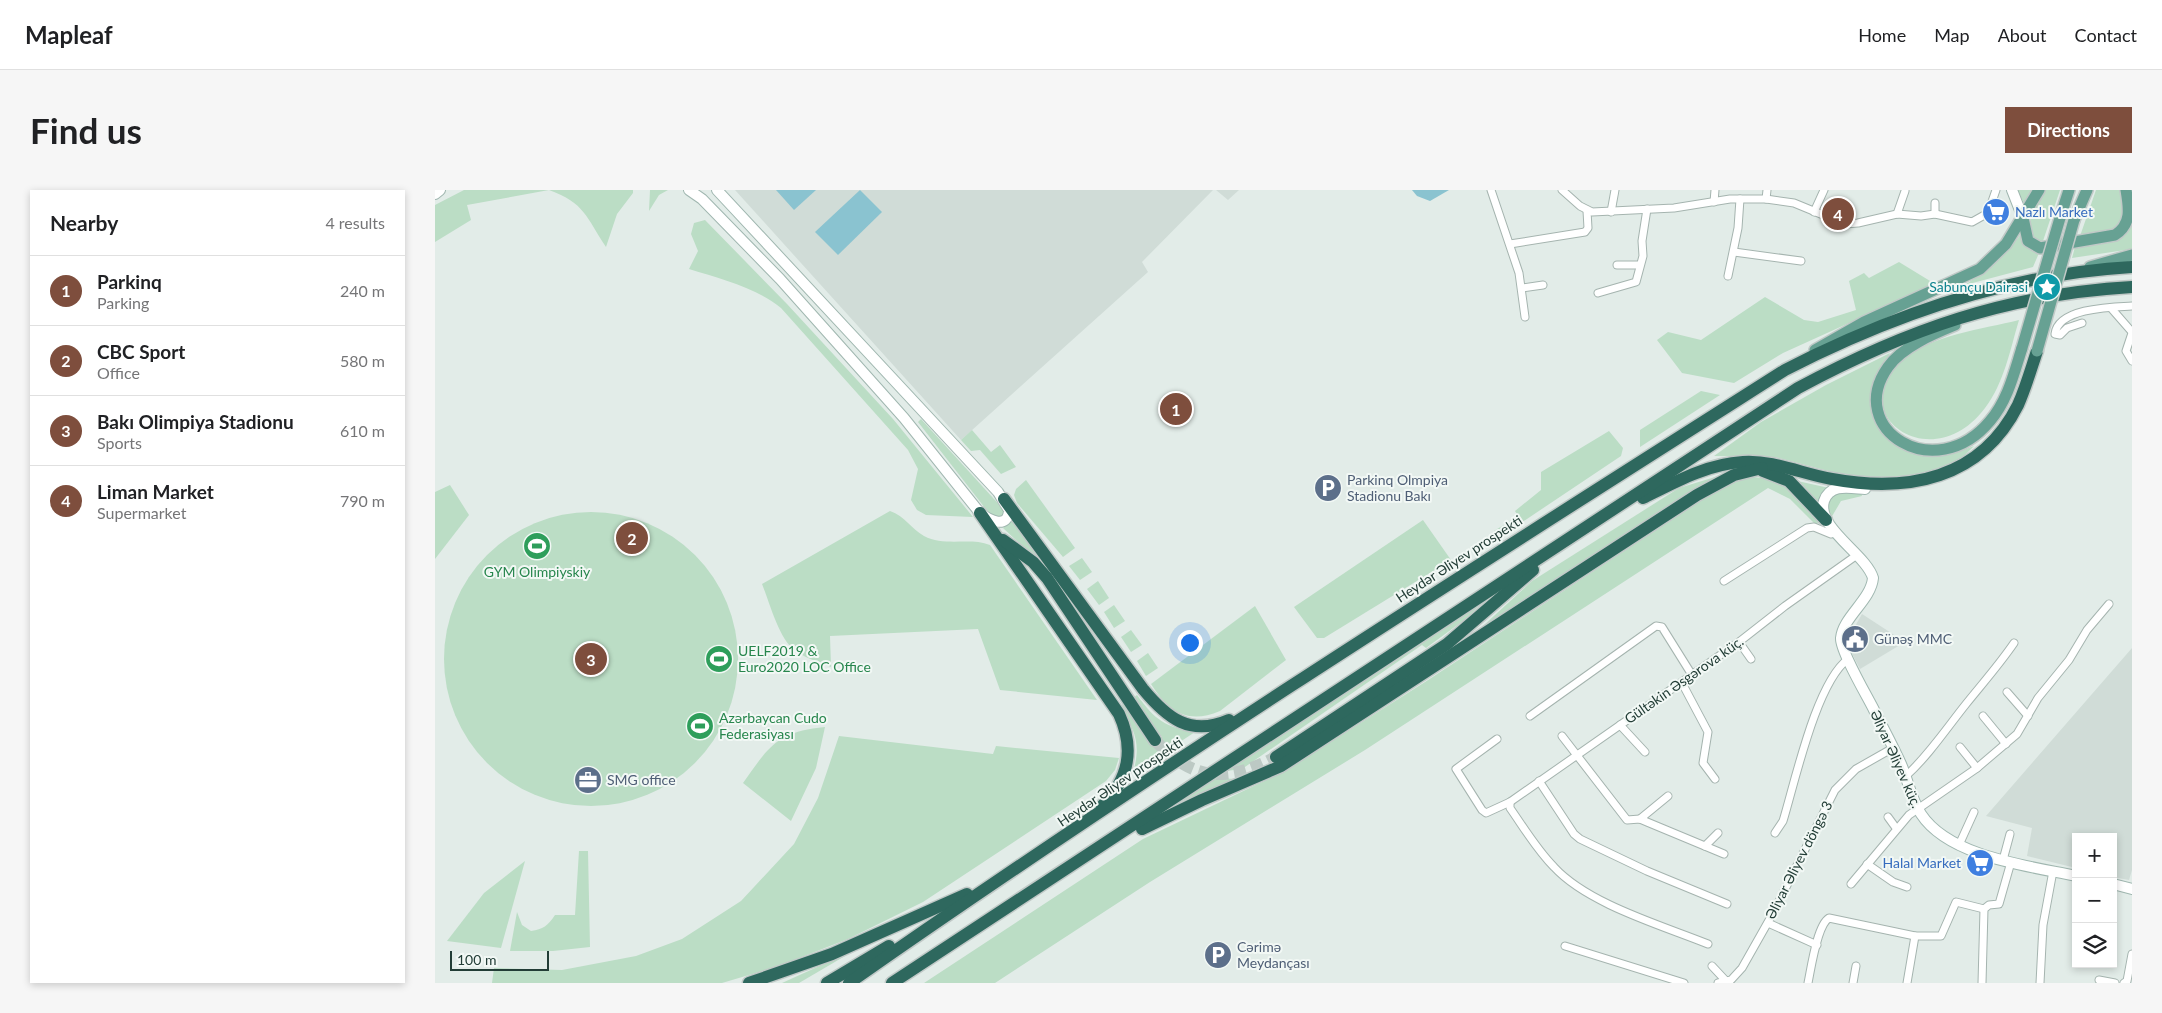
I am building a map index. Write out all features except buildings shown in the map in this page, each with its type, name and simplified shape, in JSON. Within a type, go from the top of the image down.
[{"type":"highway","name":"Heydər Əliyev prospekti","points":[[849,983],[990,885],[1065,837],[1271,697],[1785,370],[1843,340],[1924,308],[1992,288],[2070,274],[2132,267]]},
{"type":"highway","points":[[892,983],[1076,864],[1798,388],[1840,366],[1930,327],[1997,308],[2061,295],[2131,287]]},
{"type":"highway","points":[[1276,757],[1447,644],[1589,525],[1706,469],[1745,462],[1860,484],[1897,485],[1930,479],[1969,460],[1997,435],[2018,404],[2037,351]]},
{"type":"highway","points":[[1076,864],[1168,815],[1281,766],[1697,495],[1734,475],[1753,469],[1784,468]]},
{"type":"highway","points":[[1753,469],[1772,473],[1789,481],[1826,520]]},
{"type":"highway","points":[[1004,499],[1143,689],[1167,715],[1186,724],[1211,726],[1230,720],[1271,697]]},
{"type":"highway","points":[[980,512],[1119,714],[1126,729],[1129,745],[1128,766],[1115,791],[1100,808],[1065,837]]},
{"type":"highway","points":[[997,535],[1040,568],[1155,740]]},
{"type":"highway","points":[[749,983],[832,954],[990,885]]},
{"type":"highway","points":[[827,983],[990,885]]},
{"type":"main road","points":[[435,194],[440,190]]},
{"type":"main road","points":[[689,190],[702,199],[787,286],[909,424],[980,512],[993,522],[1002,522],[1009,514],[1004,499],[717,190]]},
{"type":"main road","points":[[2012,190],[2020,206],[2028,241],[2040,248],[2109,236],[2122,230],[2128,219],[2126,190]]},
{"type":"main road","points":[[1785,370],[1856,326],[1980,268],[2001,250],[2039,190]]},
{"type":"main road","points":[[1997,308],[1927,338],[1895,359],[1884,373],[1878,392],[1879,412],[1887,429],[1904,444],[1929,451],[1948,448],[1968,440],[1982,430],[2001,406],[2022,348],[2059,218],[2069,190]]},
{"type":"main road","points":[[2037,351],[2074,220],[2086,190]]},
{"type":"main road","points":[[2070,274],[2132,255]]},
{"type":"main road","points":[[1826,520],[1824,504],[1827,495],[1835,489],[1896,488],[1930,479]]},
{"type":"main road","name":"Əliyar Əliyev küç.","points":[[1826,520],[1871,571],[1873,582],[1841,636],[1842,646],[1893,748],[1918,809],[1937,833],[1959,844],[2007,861],[2072,875]]},
{"type":"main road","points":[[2117,885],[2132,889]]},
{"type":"street","points":[[1491,190],[1510,244],[1522,288],[1525,318]]},
{"type":"street","points":[[1562,190],[1569,198],[1587,211],[1647,210],[1740,199],[1766,199],[1786,201],[1845,224],[1897,214],[1921,216],[1935,214],[1966,222],[1978,221],[1988,213],[1996,190]]},
{"type":"street","points":[[1611,212],[1615,190]]},
{"type":"street","points":[[1714,202],[1715,190]]},
{"type":"street","points":[[1766,199],[1767,190]]},
{"type":"street","points":[[1814,212],[1824,190]]},
{"type":"street","points":[[1897,214],[1905,191]]},
{"type":"street","points":[[1728,276],[1734,252],[1740,199]]},
{"type":"street","points":[[1935,203],[1935,214]]},
{"type":"street","points":[[1599,292],[1636,282],[1639,264],[1643,256],[1642,241],[1647,220],[1647,210]]},
{"type":"street","points":[[1510,244],[1585,232],[1588,228],[1587,211]]},
{"type":"street","points":[[1734,252],[1801,261]]},
{"type":"street","points":[[1617,265],[1639,264]]},
{"type":"street","points":[[1522,288],[1543,285]]},
{"type":"street","points":[[2082,323],[2067,328],[2060,335],[2055,334],[2057,326],[2070,315],[2132,306]]},
{"type":"street","points":[[2111,308],[2132,332],[2126,351],[2132,361]]},
{"type":"street","points":[[1724,581],[1807,528],[1814,526],[1831,534],[1837,532]]},
{"type":"street","name":"Gültəkin Əsgərova küç.","points":[[1497,739],[1457,766],[1457,772],[1484,812],[1489,812],[1510,802],[1575,755],[1682,683],[1857,555]]},
{"type":"street","points":[[1851,884],[1896,828],[1918,809],[1977,768],[2021,730],[2042,692],[2069,660],[2087,630],[2109,604]]},
{"type":"street","points":[[1530,716],[1656,626],[1662,627],[1692,675]]},
{"type":"street","points":[[1739,642],[1751,659]]},
{"type":"street","points":[[1906,776],[1931,750],[1999,666],[2014,643]]},
{"type":"street","points":[[1775,833],[1783,821],[1817,712],[1836,672],[1848,659]]},
{"type":"street","points":[[1682,683],[1706,727],[1707,740],[1703,763],[1715,779]]},
{"type":"street","points":[[2007,692],[2028,716]]},
{"type":"street","points":[[1983,716],[2006,744]]},
{"type":"street","points":[[1620,725],[1645,752]]},
{"type":"street","points":[[1562,736],[1622,817],[1631,821],[1639,819],[1668,796]]},
{"type":"street","points":[[1960,747],[1977,768]]},
{"type":"street","name":"Əliyar Əliyev döngə 3","points":[[1718,983],[1737,975],[1743,968],[1768,923],[1835,790],[1856,769],[1893,748]]},
{"type":"street","points":[[1539,781],[1574,834],[1580,839],[1647,871],[1727,904]]},
{"type":"street","points":[[1510,802],[1510,808],[1545,856],[1560,874],[1582,891],[1708,944]]},
{"type":"street","points":[[1959,844],[1974,812]]},
{"type":"street","points":[[1888,817],[1896,828]]},
{"type":"street","points":[[1639,819],[1724,854]]},
{"type":"street","points":[[1705,846],[1718,833]]},
{"type":"street","points":[[1982,983],[1984,909],[1989,905],[1999,904],[2007,861],[2009,834]]},
{"type":"street","points":[[1867,864],[1893,882],[1907,887]]},
{"type":"street","points":[[2040,983],[2043,926],[2053,871]]},
{"type":"street","points":[[1808,983],[1817,945],[1824,924],[1829,918],[1915,936],[1938,937],[1941,936],[1956,902],[1984,909]]},
{"type":"street","points":[[1768,923],[1817,945]]},
{"type":"street","points":[[1907,983],[1915,936]]},
{"type":"street","points":[[1565,946],[1683,983]]},
{"type":"street","points":[[2124,983],[2127,981],[2132,954]]},
{"type":"street","points":[[1712,966],[1726,981]]},
{"type":"street","points":[[1853,983],[1856,966]]},
{"type":"street","points":[[2099,980],[2115,983]]},
{"type":"shaded area","points":[[735,190],[1213,190],[1142,262],[1148,272],[961,440]]},
{"type":"shaded area","points":[[1216,190],[1239,190],[1228,200]]},
{"type":"shaded area","points":[[1862,614],[1905,642],[1860,669],[1846,642]]},
{"type":"shaded area","points":[[2132,648],[2132,870],[2129,880],[2117,878],[2117,833],[2072,833],[2072,867],[2027,856],[2032,828],[1986,816]]},
{"type":"green space","points":[[464,190],[549,190],[467,205],[471,220],[435,242],[435,205]]},
{"type":"green space","points":[[549,190],[633,190],[633,193],[617,214],[606,247],[589,219],[578,206]]},
{"type":"green space","points":[[650,190],[668,190],[659,195],[649,211]]},
{"type":"green space","points":[[2017,190],[2033,190],[2024,203]]},
{"type":"green space","points":[[2045,190],[2060,190],[2042,244],[2031,233],[2030,226],[2033,212]]},
{"type":"green space","points":[[2096,190],[2122,190],[2123,214],[2120,222],[2110,231],[2079,239]]},
{"type":"green space","points":[[2132,218],[2132,249],[2072,258],[2075,247],[2116,240]]},
{"type":"green space","points":[[705,220],[787,304],[893,419],[973,517],[926,515],[917,510],[911,500],[918,469],[908,450],[781,308],[749,289],[689,269],[698,251],[691,234],[694,223]]},
{"type":"green space","points":[[2021,234],[2027,246],[2039,253],[2033,267],[1965,285],[1995,262]]},
{"type":"green space","points":[[1899,262],[1935,284],[1783,353],[1734,383],[1682,373],[1657,340],[1668,332],[1701,340],[1765,297],[1804,320],[1818,322],[1856,310],[1849,281],[1864,273],[1869,278]]},
{"type":"green space","points":[[2019,320],[2006,366],[1992,398],[1985,408],[1963,429],[1941,438],[1919,438],[1900,430],[1887,417],[1882,400],[1886,380],[1902,360],[1914,351],[1927,344],[1958,334]]},
{"type":"green space","points":[[1890,353],[1878,381],[1873,404],[1874,418],[1883,433],[1892,443],[1903,450],[1925,456],[1950,454],[1974,446],[1961,459],[1925,473],[1892,478],[1859,479],[1775,457],[1714,456],[1761,422],[1826,385]]},
{"type":"green space","points":[[1701,391],[1720,395],[1640,447],[1640,430]]},
{"type":"green space","points":[[921,419],[1004,510],[1003,517],[992,517],[918,422]]},
{"type":"green space","points":[[972,430],[991,452],[1000,445],[1016,467],[1001,474],[980,450],[971,451],[961,440]]},
{"type":"green space","points":[[1609,431],[1623,448],[1621,456],[1500,537],[1494,531],[1518,516],[1515,511],[1541,490],[1541,472]]},
{"type":"green space","points":[[1725,474],[1483,626],[1532,581],[1679,488]]},
{"type":"green space","points":[[1749,477],[1762,478],[1783,485],[1800,498],[1825,524],[1814,523],[1790,499],[1768,488],[1365,750],[1150,882],[995,983],[924,983],[1143,839],[1285,771],[1425,682],[1720,488]]},
{"type":"green space","points":[[1026,480],[1075,548],[1063,557],[1017,503],[1014,495],[1016,489]]},
{"type":"green space","points":[[1793,480],[1829,488],[1819,507]]},
{"type":"green space","points":[[450,485],[469,515],[435,559],[435,492]]},
{"type":"green space","points":[[1836,493],[1861,493],[1862,496],[1841,501],[1831,518],[1828,504],[1830,498]]},
{"type":"green space","points":[[890,511],[900,516],[919,533],[932,539],[990,545],[1097,700],[1000,690],[978,629],[830,636],[831,667],[805,657],[792,648],[778,627],[762,584]]},
{"type":"green space","points":[[591,512],[620,515],[647,523],[673,537],[695,555],[713,577],[727,603],[735,630],[738,659],[735,688],[727,715],[713,741],[695,763],[673,781],[647,795],[620,803],[591,806],[562,803],[535,795],[509,781],[487,763],[469,741],[455,715],[447,688],[444,659],[447,630],[455,603],[469,577],[487,555],[509,537],[535,523],[562,515]]},
{"type":"green space","points":[[1014,519],[1048,565],[1045,567],[1003,528]]},
{"type":"green space","points":[[1423,520],[1451,560],[1324,638],[1317,638],[1294,607]]},
{"type":"green space","points":[[1082,558],[1092,572],[1080,580],[1069,566]]},
{"type":"green space","points":[[1098,581],[1109,598],[1099,605],[1087,589]]},
{"type":"green space","points":[[1496,589],[1467,618],[1426,648],[1422,645],[1242,769],[1226,771]]},
{"type":"green space","points":[[1114,605],[1125,621],[1114,628],[1104,612]]},
{"type":"green space","points":[[1255,606],[1286,660],[1220,711],[1208,715],[1188,716],[1179,713],[1164,702],[1151,684]]},
{"type":"green space","points":[[1131,630],[1142,645],[1131,652],[1121,637]]},
{"type":"green space","points":[[1148,653],[1158,668],[1146,676],[1137,661]]},
{"type":"green space","points":[[1137,695],[1149,711],[1161,721],[1176,728],[1195,732],[1133,773],[1137,746],[1130,724],[1120,707],[1124,704],[1155,747],[1162,737],[1132,699]]},
{"type":"green space","points":[[825,727],[816,768],[791,821],[743,783],[760,759],[776,743],[796,733]]},
{"type":"green space","points":[[839,736],[993,754],[996,746],[1119,758],[1115,770],[1106,781],[923,902],[848,939],[776,967],[722,983],[492,983],[494,968],[562,970],[636,956],[682,939],[741,901],[794,844],[818,798]]},
{"type":"green space","points":[[1214,778],[1238,779],[1175,804]]},
{"type":"green space","points":[[579,851],[588,851],[590,947],[553,951],[510,951],[517,912],[522,925],[531,931],[545,926],[555,915],[575,915]]},
{"type":"green space","points":[[525,861],[501,948],[447,941],[484,893]]},
{"type":"green space","points":[[857,949],[799,983],[782,983]]},
{"type":"water","points":[[776,190],[816,190],[794,210]]},
{"type":"water","points":[[860,190],[882,212],[838,255],[815,232]]},
{"type":"water","points":[[1412,190],[1449,190],[1430,201],[1417,196]]},
{"type":"tunnel","points":[[1155,740],[1169,754],[1183,764],[1212,774],[1242,771],[1276,757]]},
{"type":"place","name":"Nazlı Market","points":[[1996,212]]},
{"type":"place","name":"Liman Market","points":[[1838,214]]},
{"type":"place","name":"Sabunçu Dairəsi","points":[[2047,287]]},
{"type":"place","name":"Parkinq","points":[[1176,409]]},
{"type":"place","name":"Parkinq Olmpiya Stadionu Bakı","points":[[1328,488]]},
{"type":"place","name":"CBC Sport","points":[[632,538]]},
{"type":"place","name":"GYM Olimpiyskiy","points":[[537,546]]},
{"type":"place","name":"Günəş MMC","points":[[1855,639]]},
{"type":"place","name":"Bakı Olimpiya Stadionu","points":[[591,659]]},
{"type":"place","name":"UELF2019 & Euro2020 LOC Office","points":[[719,659]]},
{"type":"place","name":"Azərbaycan Cudo Federasiyası","points":[[700,726]]},
{"type":"place","name":"SMG office","points":[[588,780]]},
{"type":"place","name":"Halal Market","points":[[1980,863]]},
{"type":"place","name":"Cərimə Meydançası","points":[[1218,955]]}]
